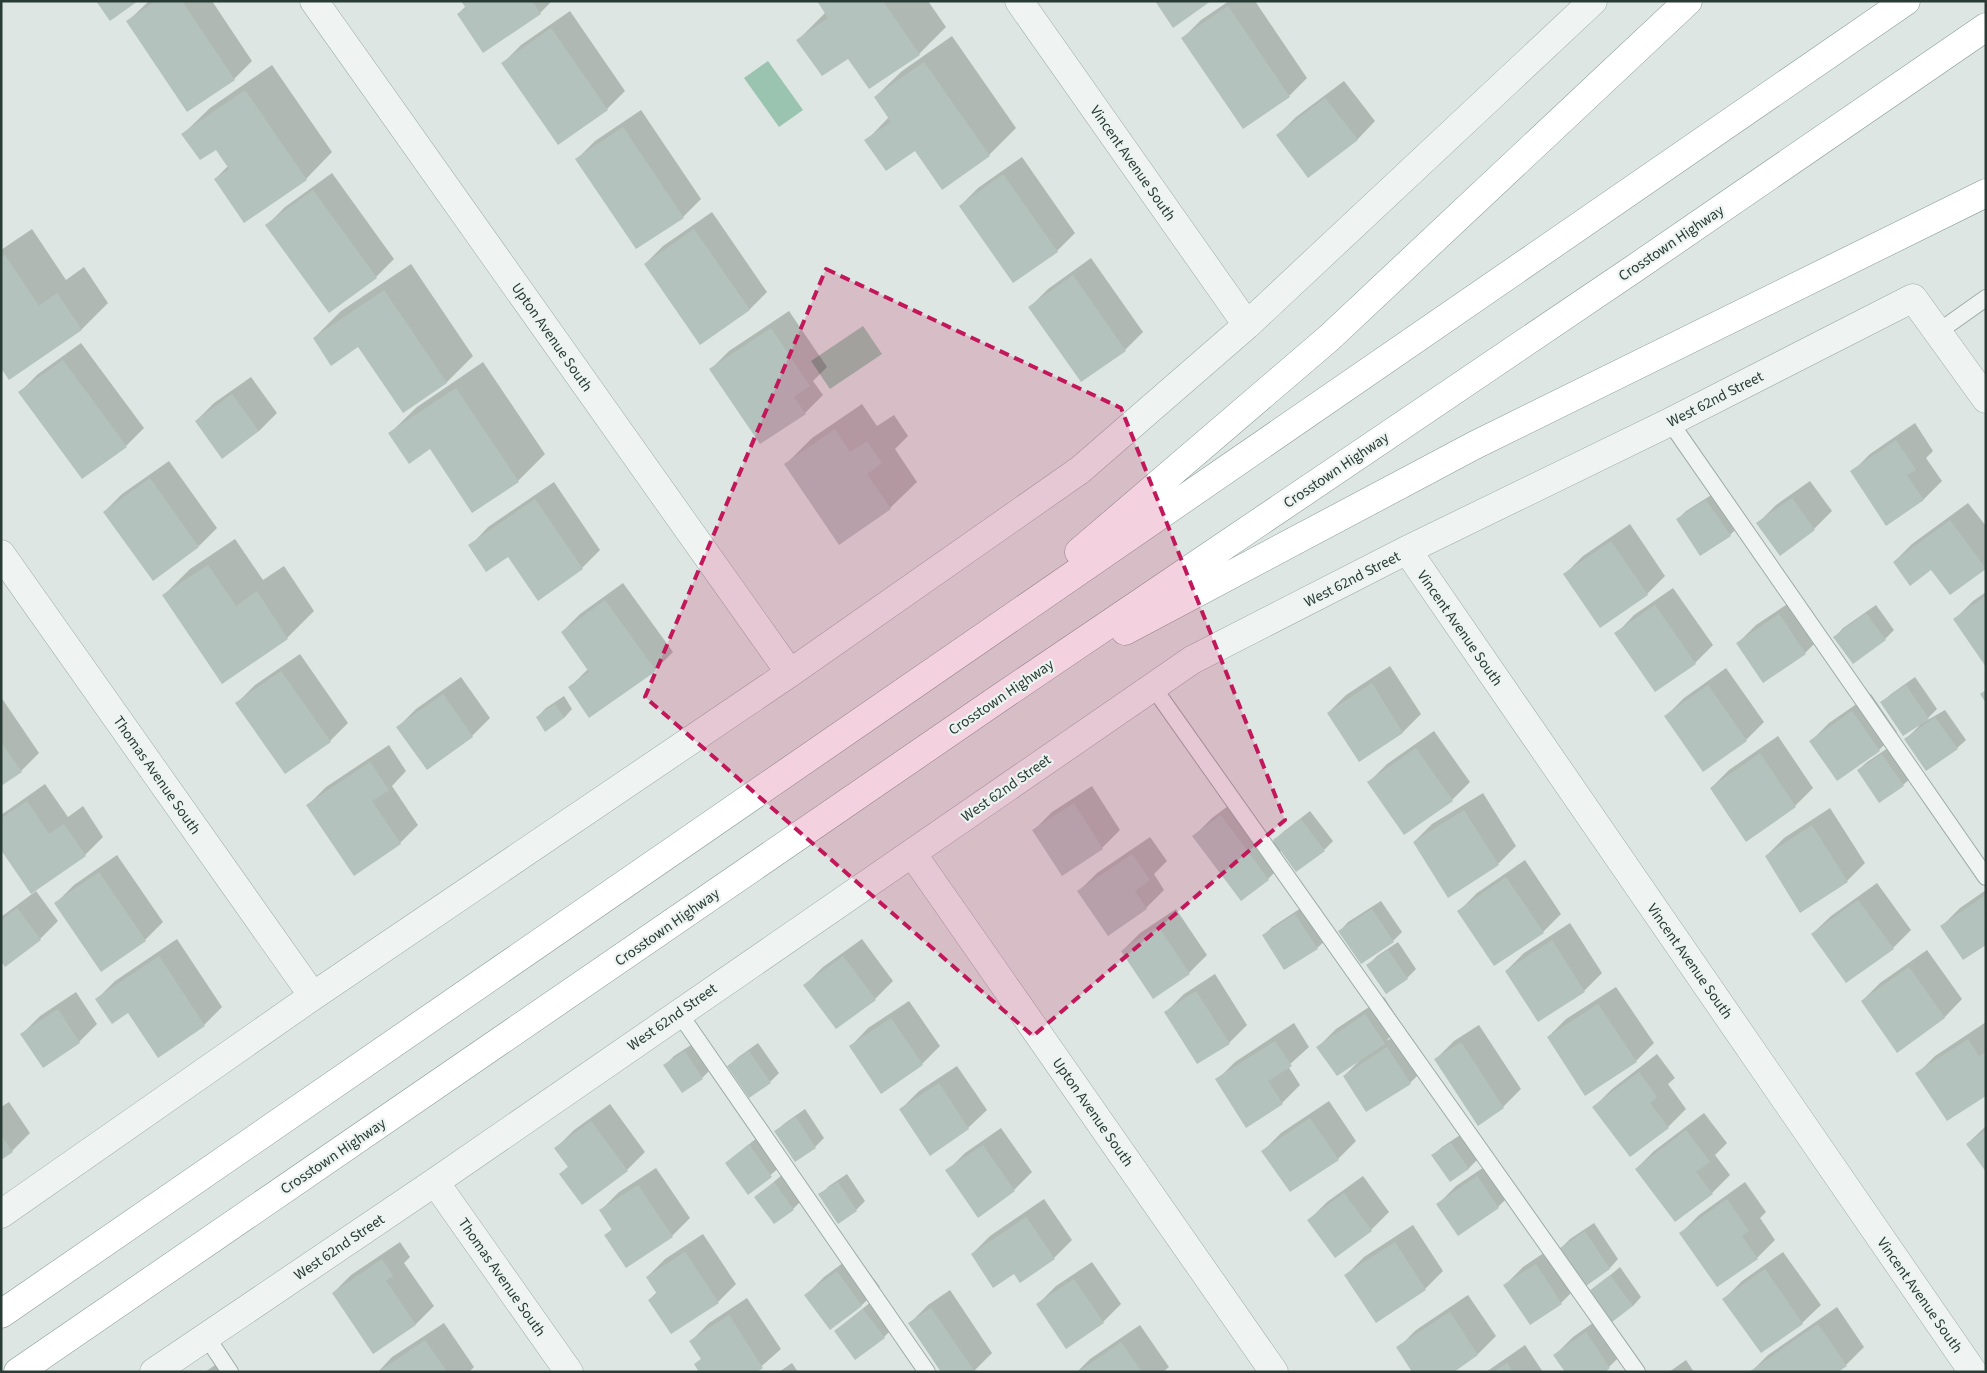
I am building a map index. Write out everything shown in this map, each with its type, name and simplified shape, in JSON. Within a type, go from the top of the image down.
[{"type":"highway","points":[[970,645],[1328,338],[1688,1]]},
{"type":"highway","points":[[1,1314],[1906,1]]},
{"type":"highway","name":"Crosstown Highway","points":[[24,1368],[998,699],[1610,285],[1986,27]]},
{"type":"highway","points":[[998,699],[1475,445],[1986,193]]},
{"type":"street","name":"Upton Avenue South","points":[[314,1],[790,673]]},
{"type":"street","name":"Vincent Avenue South","points":[[1019,1],[1247,325]]},
{"type":"street","points":[[1,1214],[313,996],[790,673],[1080,470],[1247,325],[1593,1]]},
{"type":"street","name":"West 62nd Street","points":[[154,1372],[435,1182],[1192,660],[1407,550],[1670,422],[1913,298],[1938,332]]},
{"type":"street","points":[[1938,332],[1986,399]]},
{"type":"street","name":"Vincent Avenue South","points":[[1407,550],[1973,1372]]},
{"type":"street","name":"Thomas Avenue South","points":[[1,554],[313,996]]},
{"type":"street","name":"Upton Avenue South","points":[[912,853],[1274,1372]]},
{"type":"street","name":"Thomas Avenue South","points":[[435,1182],[569,1372]]},
{"type":"lane","points":[[1938,332],[1986,298]]},
{"type":"lane","points":[[1670,422],[1986,877]]},
{"type":"lane","points":[[1153,687],[1637,1372]]},
{"type":"lane","points":[[679,1013],[927,1372]]},
{"type":"lane","points":[[206,1336],[230,1372]]},
{"type":"highlighted area","points":[[826,269],[1121,408],[1285,820],[1033,1036],[645,697]]},
{"type":"shaded area","points":[[768,61],[803,110],[779,127],[744,78]]},
{"type":"shaded area","points":[[863,326],[882,354],[830,389],[811,361]]},
{"type":"building","points":[[96,1],[138,1],[110,21]]},
{"type":"building","points":[[156,1],[182,1],[235,80],[187,112],[126,21]]},
{"type":"building","points":[[461,1],[532,1],[541,14],[483,53],[457,14],[466,8]]},
{"type":"building","points":[[817,1],[883,1],[920,55],[869,89],[848,59],[822,76],[796,40],[828,18]]},
{"type":"building","points":[[1155,1],[1211,1],[1173,28]]},
{"type":"building","points":[[1228,6],[1290,97],[1243,129],[1181,38]]},
{"type":"building","points":[[551,28],[608,110],[558,145],[501,63]]},
{"type":"building","points":[[924,62],[990,156],[942,190],[915,151],[886,171],[864,140],[891,122],[874,97]]},
{"type":"building","points":[[245,90],[307,180],[244,223],[214,179],[229,169],[216,150],[200,160],[181,134]]},
{"type":"building","points":[[1325,98],[1358,140],[1308,178],[1276,135]]},
{"type":"building","points":[[623,127],[684,218],[636,249],[575,159]]},
{"type":"building","points":[[1003,174],[1058,252],[1013,283],[959,206]]},
{"type":"building","points":[[313,190],[377,278],[329,313],[265,225]]},
{"type":"building","points":[[694,229],[750,310],[700,345],[644,264]]},
{"type":"building","points":[[5,255],[39,306],[57,293],[82,330],[9,380],[1,368],[1,257]]},
{"type":"building","points":[[1073,275],[1126,351],[1081,382],[1028,307]]},
{"type":"building","points":[[384,290],[447,383],[403,413],[358,347],[331,366],[313,338]]},
{"type":"building","points":[[771,328],[810,386],[794,397],[806,414],[760,444],[709,369]]},
{"type":"building","points":[[63,360],[127,447],[82,479],[18,392]]},
{"type":"building","points":[[456,388],[519,482],[472,513],[430,449],[409,464],[388,433]]},
{"type":"building","points":[[232,394],[259,431],[222,459],[195,421]]},
{"type":"building","points":[[835,429],[850,452],[867,441],[882,463],[867,474],[891,509],[839,545],[784,464]]},
{"type":"building","points":[[1896,440],[1916,470],[1907,475],[1924,500],[1886,526],[1850,471]]},
{"type":"building","points":[[150,478],[199,547],[153,581],[103,512]]},
{"type":"building","points":[[1792,498],[1815,530],[1780,556],[1756,523]]},
{"type":"building","points":[[535,499],[583,569],[538,601],[508,557],[486,572],[468,545]]},
{"type":"building","points":[[1706,500],[1731,536],[1700,556],[1676,519]]},
{"type":"building","points":[[1950,520],[1986,569],[1950,595],[1931,570],[1910,586],[1893,562]]},
{"type":"building","points":[[1611,541],[1648,595],[1600,628],[1563,574]]},
{"type":"building","points":[[208,565],[236,606],[257,591],[288,639],[222,684],[162,595]]},
{"type":"building","points":[[1986,596],[1986,667],[1953,619]]},
{"type":"building","points":[[605,600],[656,671],[589,718],[568,687],[589,672],[561,632]]},
{"type":"building","points":[[1655,605],[1696,664],[1655,692],[1614,633]]},
{"type":"building","points":[[1866,613],[1886,640],[1853,664],[1833,637]]},
{"type":"building","points":[[1779,614],[1806,654],[1763,683],[1736,643]]},
{"type":"building","points":[[281,671],[331,742],[285,774],[235,703]]},
{"type":"building","points":[[1372,683],[1403,733],[1359,762],[1327,713]]},
{"type":"building","points":[[1708,685],[1747,741],[1703,772],[1664,716]]},
{"type":"building","points":[[1906,685],[1929,719],[1903,736],[1880,702]]},
{"type":"building","points":[[1986,690],[1986,703],[1980,694]]},
{"type":"building","points":[[443,694],[473,737],[427,770],[396,727]]},
{"type":"building","points":[[555,704],[564,718],[545,732],[536,717]]},
{"type":"building","points":[[1852,711],[1880,751],[1837,781],[1809,741]]},
{"type":"building","points":[[1935,717],[1958,749],[1926,771],[1904,739]]},
{"type":"building","points":[[1,742],[22,772],[1,786]]},
{"type":"building","points":[[1416,748],[1453,801],[1404,835],[1367,782]]},
{"type":"building","points":[[1760,753],[1796,807],[1746,842],[1710,788]]},
{"type":"building","points":[[1882,754],[1904,786],[1879,803],[1857,770]]},
{"type":"building","points":[[370,762],[389,790],[372,801],[401,844],[354,876],[306,805]]},
{"type":"building","points":[[27,801],[49,834],[64,824],[86,856],[31,894],[1,850],[1,818]]},
{"type":"building","points":[[1074,803],[1103,849],[1062,876],[1032,830]]},
{"type":"building","points":[[1464,810],[1499,865],[1448,898],[1413,842]]},
{"type":"building","points":[[1221,815],[1269,880],[1241,901],[1192,836]]},
{"type":"building","points":[[1301,819],[1325,851],[1296,872],[1273,840]]},
{"type":"building","points":[[1812,825],[1848,882],[1800,913],[1765,856]]},
{"type":"building","points":[[1132,854],[1150,880],[1135,891],[1147,909],[1108,936],[1077,891]]},
{"type":"building","points":[[99,872],[146,941],[101,972],[54,903]]},
{"type":"building","points":[[1506,877],[1544,933],[1494,966],[1457,911]]},
{"type":"building","points":[[1984,896],[1986,945],[1963,960],[1940,926]]},
{"type":"building","points":[[1858,900],[1894,949],[1846,983],[1811,934]]},
{"type":"building","points":[[17,908],[41,940],[5,967],[1,961],[1,920]]},
{"type":"building","points":[[1372,909],[1394,942],[1361,964],[1338,931]]},
{"type":"building","points":[[1295,914],[1318,949],[1284,970],[1262,935]]},
{"type":"building","points":[[1158,926],[1190,974],[1153,999],[1121,951]]},
{"type":"building","points":[[1552,940],[1585,992],[1538,1022],[1505,971]]},
{"type":"building","points":[[1388,950],[1408,979],[1386,994],[1366,965]]},
{"type":"building","points":[[159,956],[205,1026],[158,1058],[128,1013],[112,1024],[95,999]]},
{"type":"building","points":[[843,956],[876,1000],[836,1029],[803,985]]},
{"type":"building","points":[[1909,967],[1945,1018],[1897,1053],[1861,1001]]},
{"type":"building","points":[[1196,991],[1230,1044],[1197,1064],[1164,1012]]},
{"type":"building","points":[[1598,1004],[1637,1062],[1585,1096],[1547,1037]]},
{"type":"building","points":[[58,1009],[80,1043],[43,1068],[20,1034]]},
{"type":"building","points":[[1365,1014],[1385,1044],[1337,1076],[1316,1047]]},
{"type":"building","points":[[891,1018],[923,1065],[881,1094],[849,1046]]},
{"type":"building","points":[[1968,1039],[1979,1056],[1986,1052],[1986,1096],[1947,1121],[1915,1073]]},
{"type":"building","points":[[1275,1041],[1292,1066],[1268,1081],[1283,1104],[1246,1128],[1215,1079]]},
{"type":"building","points":[[1461,1042],[1504,1108],[1478,1126],[1434,1059]]},
{"type":"building","points":[[1387,1047],[1411,1084],[1366,1112],[1343,1076]]},
{"type":"building","points":[[685,1051],[703,1079],[682,1093],[663,1065]]},
{"type":"building","points":[[749,1051],[771,1083],[749,1098],[727,1066]]},
{"type":"building","points":[[1639,1072],[1657,1097],[1650,1103],[1669,1128],[1630,1157],[1592,1107]]},
{"type":"building","points":[[939,1083],[969,1129],[930,1156],[899,1109]]},
{"type":"building","points":[[796,1117],[816,1148],[795,1162],[774,1131]]},
{"type":"building","points":[[1310,1118],[1339,1160],[1290,1192],[1261,1151]]},
{"type":"building","points":[[591,1121],[628,1171],[582,1205],[559,1174],[568,1167],[554,1148]]},
{"type":"building","points":[[1686,1130],[1710,1162],[1696,1172],[1713,1194],[1675,1222],[1635,1169]]},
{"type":"building","points":[[1986,1130],[1986,1172],[1966,1144]]},
{"type":"building","points":[[1,1135],[13,1152],[1,1160]]},
{"type":"building","points":[[1451,1143],[1469,1169],[1450,1182],[1431,1155]]},
{"type":"building","points":[[749,1144],[772,1177],[748,1195],[725,1163]]},
{"type":"building","points":[[983,1145],[1015,1191],[978,1218],[945,1170]]},
{"type":"building","points":[[1477,1176],[1499,1208],[1458,1236],[1436,1204]]},
{"type":"building","points":[[774,1182],[794,1210],[774,1224],[754,1197]]},
{"type":"building","points":[[838,1182],[857,1211],[838,1224],[818,1194]]},
{"type":"building","points":[[638,1185],[673,1237],[626,1268],[604,1235],[612,1230],[599,1210]]},
{"type":"building","points":[[1344,1193],[1372,1231],[1335,1258],[1307,1220]]},
{"type":"building","points":[[1727,1199],[1749,1231],[1742,1236],[1758,1259],[1717,1287],[1679,1233]]},
{"type":"building","points":[[1026,1217],[1055,1259],[1020,1283],[1014,1274],[993,1288],[971,1254]]},
{"type":"building","points":[[1585,1231],[1610,1269],[1586,1286],[1560,1248]]},
{"type":"building","points":[[1395,1242],[1426,1290],[1376,1323],[1344,1275]]},
{"type":"building","points":[[685,1252],[719,1303],[671,1334],[648,1300],[657,1294],[646,1277]]},
{"type":"building","points":[[382,1259],[393,1276],[386,1281],[416,1325],[373,1354],[332,1293]]},
{"type":"building","points":[[1536,1264],[1562,1304],[1530,1325],[1503,1285]]},
{"type":"building","points":[[1765,1269],[1803,1324],[1761,1353],[1722,1299]]},
{"type":"building","points":[[837,1271],[862,1306],[830,1330],[804,1295]]},
{"type":"building","points":[[1610,1275],[1633,1306],[1612,1322],[1589,1291]]},
{"type":"building","points":[[1074,1279],[1104,1323],[1066,1349],[1036,1304]]},
{"type":"building","points":[[931,1308],[975,1372],[941,1372],[908,1323]]},
{"type":"building","points":[[863,1309],[885,1338],[855,1360],[834,1331]]},
{"type":"building","points":[[1450,1312],[1478,1355],[1454,1372],[1412,1372],[1396,1347]]},
{"type":"building","points":[[729,1315],[763,1368],[757,1372],[699,1372],[694,1364],[701,1359],[689,1341]]},
{"type":"building","points":[[1818,1324],[1847,1366],[1838,1372],[1749,1372]]},
{"type":"building","points":[[1586,1332],[1610,1368],[1605,1372],[1565,1372],[1553,1355]]},
{"type":"building","points":[[425,1340],[447,1372],[378,1372]]},
{"type":"building","points":[[1121,1342],[1142,1372],[1078,1372]]},
{"type":"building","points":[[1507,1363],[1513,1372],[1493,1372]]}]
